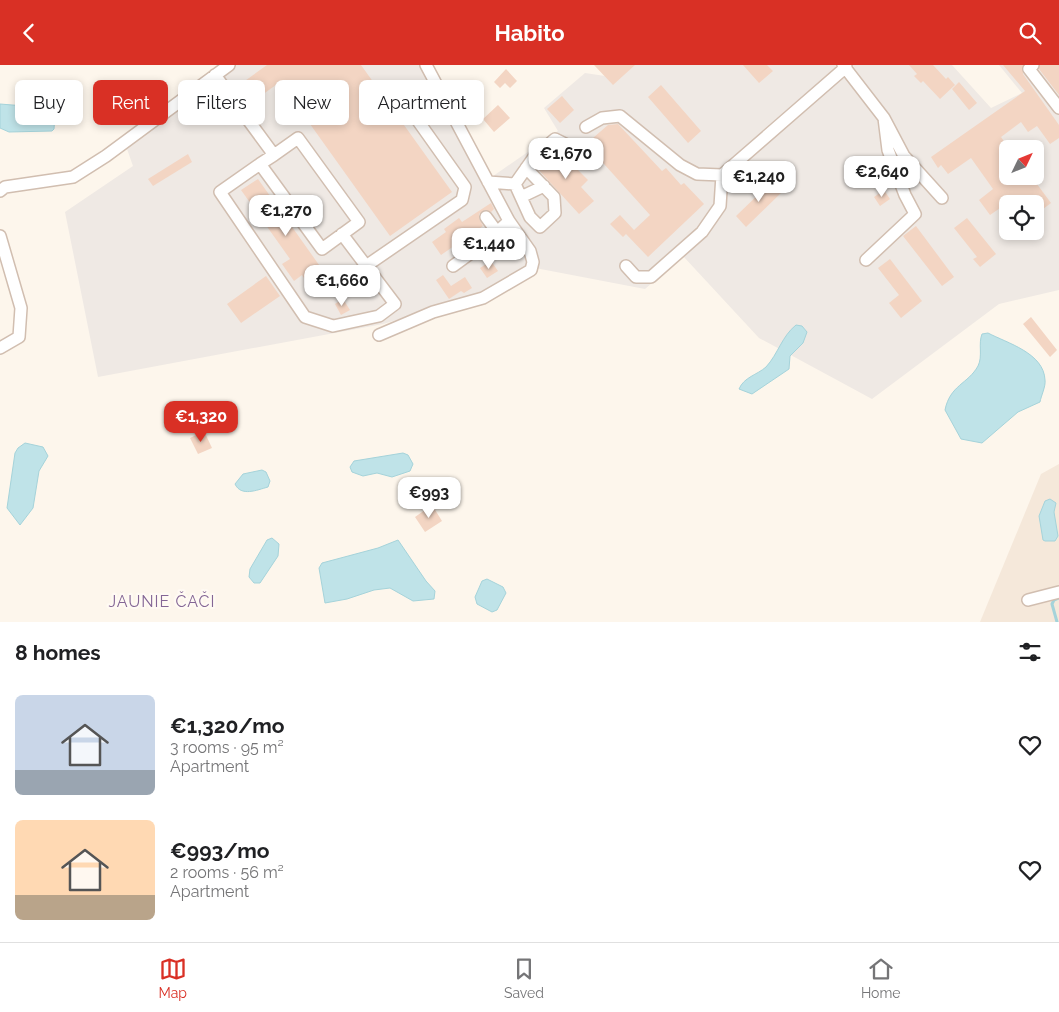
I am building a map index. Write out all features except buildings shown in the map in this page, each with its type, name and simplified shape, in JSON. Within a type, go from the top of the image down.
[{"type":"street","points":[[0,191],[5,187],[73,177],[106,156],[229,65]]},
{"type":"street","points":[[379,335],[433,312],[483,298],[531,270],[533,262],[530,251],[509,221],[426,65]]},
{"type":"street","points":[[1033,65],[1029,69],[1059,108]]},
{"type":"street","points":[[586,127],[602,118],[620,116],[680,165],[697,174],[722,175],[844,66],[884,118],[904,155],[942,198]]},
{"type":"street","points":[[215,75],[274,155]]},
{"type":"street","points":[[866,260],[915,215],[905,195],[888,150],[884,118]]},
{"type":"street","points":[[366,266],[462,200],[465,187],[421,125]]},
{"type":"street","points":[[260,164],[322,249],[342,234],[359,222],[298,138],[260,164],[220,193],[305,317],[332,326],[379,316],[395,304],[342,234]]},
{"type":"street","points":[[515,184],[534,157],[555,139],[565,144]]},
{"type":"street","points":[[515,184],[530,217],[540,227],[555,213],[554,197],[526,167]]},
{"type":"street","points":[[626,266],[636,277],[651,277],[702,231],[720,206],[722,175]]},
{"type":"street","points":[[488,182],[515,184]]},
{"type":"street","points":[[521,197],[544,186]]},
{"type":"street","points":[[486,217],[497,232]]},
{"type":"street","points":[[453,266],[486,242],[509,221]]},
{"type":"street","points":[[0,236],[21,308],[19,337],[0,348]]},
{"type":"street","points":[[1028,600],[1059,592]]},
{"type":"shaded area","points":[[219,65],[421,65],[429,80],[359,80],[359,125],[455,125],[486,181],[558,131],[544,108],[585,73],[605,76],[618,65],[952,65],[991,108],[1022,93],[999,65],[1059,65],[1059,290],[999,304],[872,399],[759,338],[683,256],[645,289],[530,267],[484,294],[383,324],[98,377],[65,212],[133,166],[127,149],[156,125],[168,125],[168,115],[178,107],[178,125],[265,125],[265,80],[211,80],[222,71]]},
{"type":"shaded area","points":[[1059,464],[1059,622],[980,622],[1041,474]]},
{"type":"water","points":[[0,104],[15,105],[15,125],[54,125],[52,131],[9,132],[0,128]]},
{"type":"water","points":[[796,325],[802,326],[807,332],[803,343],[790,356],[789,369],[752,394],[739,389],[747,379],[766,367],[787,334]]},
{"type":"water","points":[[988,333],[1032,356],[1043,371],[1045,382],[1040,402],[1018,412],[982,443],[961,439],[945,410],[951,395],[978,366],[982,334]]},
{"type":"water","points":[[25,443],[43,447],[48,456],[39,471],[33,508],[20,525],[7,508],[15,453]]},
{"type":"water","points":[[403,453],[408,455],[413,464],[410,471],[392,477],[377,473],[363,476],[352,472],[350,467],[354,461]]},
{"type":"water","points":[[262,470],[266,472],[270,481],[268,487],[254,491],[245,491],[238,488],[235,484],[243,474]]},
{"type":"water","points":[[1050,499],[1056,503],[1054,512],[1058,536],[1055,541],[1045,541],[1043,540],[1039,516],[1045,501]]},
{"type":"water","points":[[272,538],[279,544],[278,556],[260,583],[254,583],[249,577],[250,569],[267,540]]},
{"type":"water","points":[[398,540],[435,591],[434,599],[413,601],[390,588],[374,590],[347,599],[325,603],[319,568],[322,563],[378,548]]},
{"type":"water","points":[[487,579],[503,587],[506,593],[497,610],[492,612],[477,604],[475,597],[482,581]]},
{"type":"waterway","points":[[1057,622],[1052,604],[1054,600],[1059,598]]},
{"type":"district","name":"JAUNIE ČAČI","points":[[162,601]]}]
